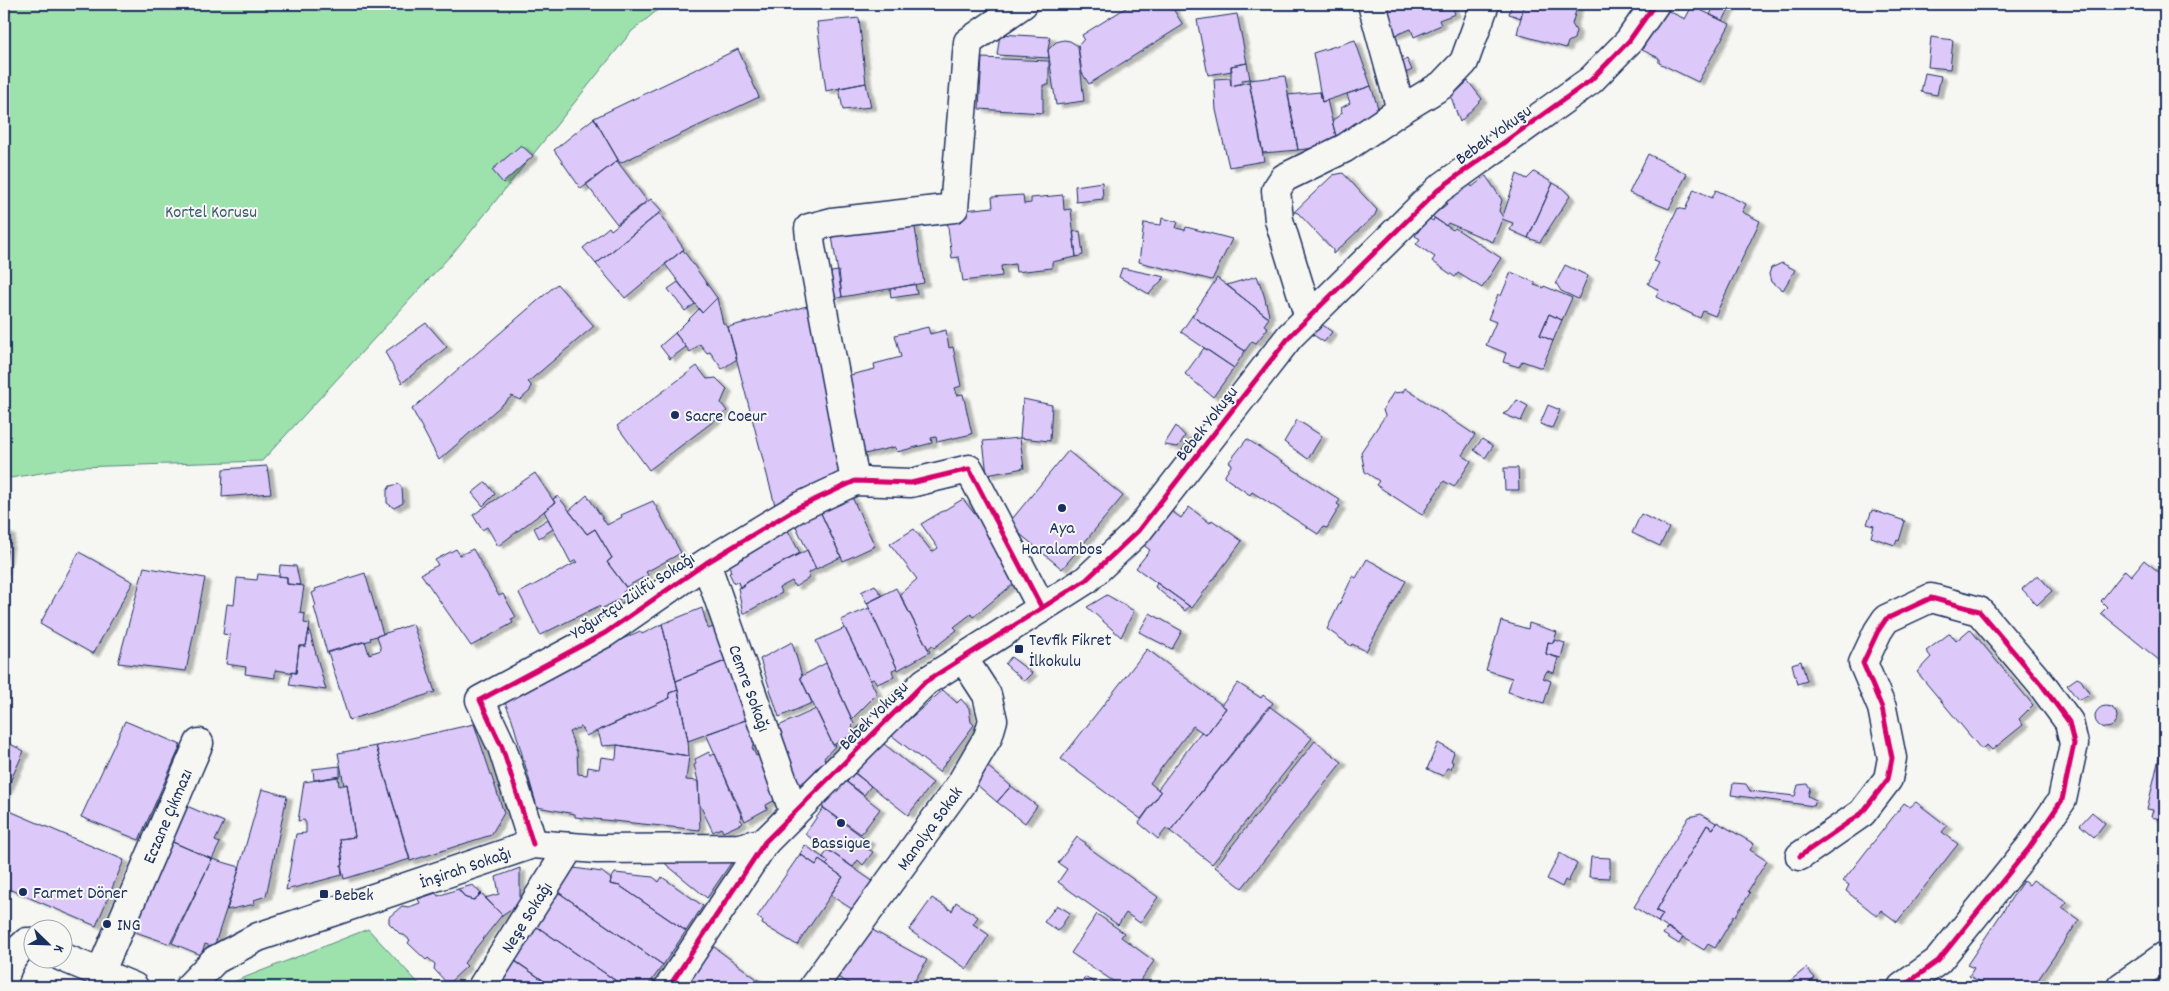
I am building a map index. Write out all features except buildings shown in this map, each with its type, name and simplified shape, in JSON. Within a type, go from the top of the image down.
[{"type":"street","points":[[1023,4],[968,42],[954,208],[832,222],[809,228],[855,481],[911,483],[969,469],[1042,608]]},
{"type":"street","points":[[1372,4],[1400,110]]},
{"type":"street","points":[[1309,318],[1279,220],[1276,190],[1284,178],[1345,148],[1400,110],[1442,85],[1464,62],[1485,4]]},
{"type":"street","name":"Bebek Yokuşu","points":[[669,987],[765,842],[794,812],[925,682],[1086,580],[1138,531],[1290,336],[1440,189],[1591,80],[1629,42],[1654,4]]},
{"type":"street","name":"Yoğurtçu Zülfü Sokağı","points":[[533,844],[502,748],[480,700],[605,633],[706,562],[799,507],[855,481]]},
{"type":"street","name":"Cemre Sokağı","points":[[706,562],[794,812]]},
{"type":"street","points":[[1800,856],[1862,813],[1888,780],[1892,758],[1882,708],[1863,663],[1878,631],[1886,619],[1931,598],[1979,611],[2041,684],[2069,722],[2074,744],[2072,761],[2062,800],[2030,847],[1938,960],[1902,987]]},
{"type":"street","name":"Manolya Sokak","points":[[813,987],[960,785],[988,738],[993,720],[987,695],[963,658]]},
{"type":"street","name":"Eczane Çıkmazı","points":[[100,973],[199,743]]},
{"type":"street","name":"İnşirah Sokağı","points":[[189,987],[215,960],[258,937],[533,844],[598,849],[740,848],[765,842]]},
{"type":"street","name":"Neşe Sokağı","points":[[482,987],[570,847]]},
{"type":"street","points":[[4,978],[7,966],[21,940]]},
{"type":"street","points":[[2121,987],[2165,956]]},
{"type":"street","points":[[72,961],[134,987]]},
{"type":"green space","name":"Kortel Korusu","points":[[4,4],[665,4],[632,31],[461,244],[262,461],[78,467],[4,479]]},
{"type":"green space","points":[[368,929],[422,987],[223,986]]},
{"type":"cycle path","points":[[669,987],[765,842],[925,682],[1086,580],[1138,531],[1290,336],[1439,189],[1591,80],[1629,41],[1655,4]]},
{"type":"cycle path","points":[[533,844],[502,747],[480,700],[605,633],[706,563],[799,507],[855,481],[911,483],[969,469],[1042,608]]},
{"type":"cycle path","points":[[1800,856],[1862,813],[1888,779],[1892,758],[1882,708],[1863,663],[1878,631],[1886,619],[1931,598],[1979,611],[2041,684],[2069,722],[2074,744],[2062,800],[2030,847],[1938,961],[1902,987]]},
{"type":"place","name":"Sacre Coeur","points":[[675,415]]},
{"type":"place","name":"Aya Haralambos","points":[[1062,508]]},
{"type":"place","name":"Tevfik Fikret İlkokulu","points":[[1019,649]]},
{"type":"place","name":"Bassigue","points":[[841,823]]},
{"type":"place","name":"Farmet Döner","points":[[23,892]]},
{"type":"place","name":"Bebek","points":[[324,894]]},
{"type":"place","name":"ING","points":[[107,924]]}]
